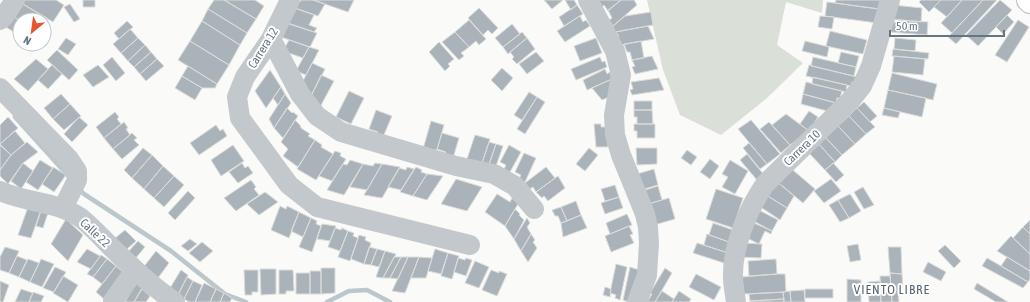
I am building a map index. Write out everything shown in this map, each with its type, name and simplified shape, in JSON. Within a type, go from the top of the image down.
[{"type":"street","points":[[0,20],[16,0]]},
{"type":"street","name":"Carrera 12","points":[[290,0],[272,39],[245,78],[237,97],[240,118],[244,124],[289,185],[317,207],[470,244]]},
{"type":"street","points":[[588,0],[615,51],[621,75],[614,114],[615,135],[621,155],[645,214],[648,227],[649,243],[647,275],[637,302]]},
{"type":"street","name":"Carrera 10","points":[[736,302],[733,276],[737,246],[754,201],[765,184],[849,102],[862,86],[871,66],[890,0]]},
{"type":"street","points":[[272,39],[300,94],[318,116],[341,132],[456,166],[494,174],[515,186],[534,209]]},
{"type":"street","points":[[0,88],[69,159],[77,171],[76,180],[63,208]]},
{"type":"street","name":"Calle 22","points":[[0,191],[9,195],[63,208],[81,219],[162,298]]},
{"type":"street","points":[[113,302],[135,270]]},
{"type":"shaded area","points":[[647,0],[823,0],[822,13],[786,2],[777,45],[803,63],[767,98],[721,135],[680,115],[663,70]]},
{"type":"building","points":[[23,0],[56,0],[64,5],[53,22],[52,12],[36,12],[21,3]]},
{"type":"building","points":[[83,0],[95,0],[95,7],[83,7]]},
{"type":"building","points":[[214,0],[224,0],[256,19],[247,33],[208,9]]},
{"type":"building","points":[[224,0],[255,0],[264,6],[256,19]]},
{"type":"building","points":[[296,0],[300,2],[301,0],[313,0],[325,4],[318,16],[292,7]]},
{"type":"building","points":[[313,0],[354,0],[348,12]]},
{"type":"building","points":[[544,0],[563,0],[552,9]]},
{"type":"building","points":[[565,0],[574,0],[577,5],[571,10]]},
{"type":"building","points":[[621,0],[608,11],[604,5],[602,7],[599,1]]},
{"type":"building","points":[[621,0],[634,0],[637,5],[613,26],[609,20],[612,18],[608,10]]},
{"type":"building","points":[[836,0],[881,0],[879,9],[835,3]]},
{"type":"building","points":[[921,0],[941,0],[929,12],[919,2]]},
{"type":"building","points":[[941,0],[962,0],[947,17],[934,7]]},
{"type":"building","points":[[962,0],[983,0],[952,33],[941,23]]},
{"type":"building","points":[[983,0],[997,0],[956,44],[948,37]]},
{"type":"building","points":[[1000,0],[1012,10],[978,46],[966,35]]},
{"type":"building","points":[[827,2],[879,9],[877,23],[825,16]]},
{"type":"building","points":[[21,3],[37,12],[15,12]]},
{"type":"building","points":[[70,4],[80,19],[74,22],[64,7]]},
{"type":"building","points":[[577,5],[583,14],[564,26],[559,17]]},
{"type":"building","points":[[893,5],[922,8],[921,22],[891,19]]},
{"type":"building","points":[[292,7],[314,15],[309,25],[317,28],[314,32],[289,24]]},
{"type":"building","points":[[479,8],[498,28],[492,34],[488,30],[483,35],[468,18]]},
{"type":"building","points":[[208,9],[247,33],[240,45],[202,21]]},
{"type":"building","points":[[651,12],[653,25],[615,32],[613,26],[625,16]]},
{"type":"building","points":[[1007,15],[1014,22],[1003,34],[996,27]]},
{"type":"building","points":[[580,16],[583,22],[586,20],[590,26],[565,42],[557,31]]},
{"type":"building","points":[[820,16],[834,17],[832,29],[818,27]]},
{"type":"building","points":[[12,18],[12,31],[6,27]]},
{"type":"building","points":[[469,20],[486,39],[479,45],[476,41],[469,47],[455,32]]},
{"type":"building","points":[[898,20],[928,22],[927,35],[890,32],[891,22],[898,22]]},
{"type":"building","points":[[1018,20],[1029,27],[1007,62],[995,55]]},
{"type":"building","points":[[127,21],[133,27],[119,39],[114,33]]},
{"type":"building","points":[[202,21],[240,45],[229,65],[190,41]]},
{"type":"building","points":[[285,22],[317,33],[310,47],[278,36]]},
{"type":"building","points":[[512,24],[520,34],[503,47],[495,38]]},
{"type":"building","points":[[648,26],[654,39],[621,45],[617,37],[619,36],[616,32]]},
{"type":"building","points":[[130,29],[138,38],[121,53],[113,44]]},
{"type":"building","points":[[830,31],[867,40],[863,54],[826,46]]},
{"type":"building","points":[[455,32],[469,47],[461,53],[464,56],[459,60],[442,42]]},
{"type":"building","points":[[522,32],[527,38],[508,54],[503,47]]},
{"type":"building","points":[[66,38],[76,44],[68,55],[58,49]]},
{"type":"building","points":[[138,38],[145,45],[128,61],[121,53]]},
{"type":"building","points":[[527,38],[535,49],[517,64],[512,59],[514,57],[510,52]]},
{"type":"building","points":[[596,38],[602,53],[580,61],[574,46]]},
{"type":"building","points":[[895,38],[916,40],[915,51],[894,49]]},
{"type":"building","points":[[289,40],[309,47],[303,58],[283,51]]},
{"type":"building","points":[[190,41],[229,65],[217,84],[178,60]]},
{"type":"building","points":[[641,41],[644,58],[632,60],[630,52],[627,52],[624,44]]},
{"type":"building","points":[[805,41],[829,47],[827,57],[802,51]]},
{"type":"building","points":[[439,42],[454,59],[448,64],[450,66],[445,71],[429,52]]},
{"type":"building","points":[[145,45],[151,52],[134,67],[128,61]]},
{"type":"building","points":[[309,47],[319,50],[306,75],[296,71]]},
{"type":"building","points":[[893,49],[929,53],[928,59],[892,56]]},
{"type":"building","points":[[57,50],[78,70],[69,80],[47,60]]},
{"type":"building","points":[[151,52],[157,59],[140,74],[134,67]]},
{"type":"building","points":[[536,52],[544,61],[527,74],[519,64]]},
{"type":"building","points":[[841,52],[859,56],[856,67],[838,63]]},
{"type":"building","points":[[652,56],[658,69],[635,74],[632,67],[635,66],[632,60]]},
{"type":"building","points":[[894,56],[925,59],[923,75],[892,72]]},
{"type":"building","points":[[112,57],[125,73],[116,81],[103,65]]},
{"type":"building","points":[[600,57],[602,62],[605,61],[607,67],[576,80],[571,69]]},
{"type":"building","points":[[813,57],[856,67],[854,76],[811,66]]},
{"type":"building","points":[[36,59],[48,69],[28,91],[14,79]]},
{"type":"building","points":[[157,59],[164,66],[146,81],[140,74]]},
{"type":"building","points":[[312,63],[325,69],[311,96],[300,87]]},
{"type":"building","points":[[52,65],[62,74],[48,89],[38,80]]},
{"type":"building","points":[[98,65],[109,77],[93,87],[83,75]]},
{"type":"building","points":[[809,65],[857,77],[856,83],[852,82],[851,86],[806,76]]},
{"type":"building","points":[[188,66],[217,84],[215,88],[202,88],[182,76]]},
{"type":"building","points":[[502,68],[513,78],[502,91],[491,80]]},
{"type":"building","points":[[605,69],[607,74],[610,72],[612,79],[587,90],[583,80]]},
{"type":"building","points":[[270,70],[281,87],[266,108],[255,91]]},
{"type":"building","points":[[892,73],[937,84],[933,100],[888,90]]},
{"type":"building","points":[[321,75],[334,81],[319,109],[310,98]]},
{"type":"building","points":[[182,76],[202,88],[195,100],[175,88]]},
{"type":"building","points":[[813,77],[847,85],[846,92],[812,84]]},
{"type":"building","points":[[659,78],[664,90],[632,95],[630,90],[633,89],[631,82]]},
{"type":"building","points":[[612,79],[616,94],[602,100],[592,88]]},
{"type":"building","points":[[806,82],[842,91],[840,98],[837,98],[836,103],[803,94]]},
{"type":"building","points":[[281,87],[285,94],[278,105],[273,98]]},
{"type":"building","points":[[888,90],[926,98],[922,117],[884,108]]},
{"type":"building","points":[[349,91],[364,98],[351,124],[336,117]]},
{"type":"building","points":[[529,92],[537,97],[522,120],[514,115]]},
{"type":"building","points":[[61,94],[70,104],[53,119],[44,108]]},
{"type":"building","points":[[285,94],[291,103],[274,128],[269,119]]},
{"type":"building","points":[[803,94],[836,103],[831,112],[801,104]]},
{"type":"building","points":[[537,97],[545,102],[525,134],[517,129]]},
{"type":"building","points":[[634,101],[652,101],[652,110],[634,110]]},
{"type":"building","points":[[864,102],[877,116],[870,122],[857,108]]},
{"type":"building","points":[[70,104],[81,116],[64,130],[53,119]]},
{"type":"building","points":[[287,108],[298,116],[283,138],[274,128]]},
{"type":"building","points":[[857,108],[875,127],[866,134],[849,116]]},
{"type":"building","points":[[884,108],[900,112],[898,118],[882,115]]},
{"type":"building","points":[[376,110],[392,116],[383,137],[377,134],[378,132],[369,129]]},
{"type":"building","points":[[634,110],[652,110],[653,124],[637,124],[637,117],[634,117]]},
{"type":"building","points":[[809,111],[818,117],[809,131],[800,124]]},
{"type":"building","points":[[115,112],[119,117],[117,119],[121,124],[104,138],[96,127]]},
{"type":"building","points":[[786,114],[809,131],[790,145],[772,125]]},
{"type":"building","points":[[849,116],[866,134],[855,144],[838,126]]},
{"type":"building","points":[[8,117],[18,128],[0,144],[0,125]]},
{"type":"building","points":[[79,117],[88,125],[72,142],[64,134]]},
{"type":"building","points":[[295,120],[301,128],[310,134],[308,136],[315,140],[298,167],[283,156],[288,149],[281,142]]},
{"type":"building","points":[[751,120],[780,154],[767,164],[738,129]]},
{"type":"building","points":[[431,121],[444,125],[437,150],[423,149]]},
{"type":"building","points":[[124,122],[130,135],[113,149],[104,138]]},
{"type":"building","points":[[769,122],[790,145],[781,153],[760,129]]},
{"type":"building","points":[[594,124],[601,124],[601,127],[608,127],[608,147],[596,147]]},
{"type":"building","points":[[634,124],[655,124],[655,138],[637,138],[637,131],[634,131]]},
{"type":"building","points":[[216,125],[220,131],[223,129],[227,136],[199,155],[190,143]]},
{"type":"building","points":[[838,126],[855,144],[842,155],[825,137]]},
{"type":"building","points":[[15,131],[25,143],[11,155],[0,144]]},
{"type":"building","points":[[132,133],[137,138],[134,140],[139,145],[122,159],[113,149]]},
{"type":"building","points":[[442,133],[459,138],[453,158],[445,156],[446,152],[437,149]]},
{"type":"building","points":[[475,135],[490,139],[481,166],[467,159]]},
{"type":"building","points":[[825,137],[842,155],[835,162],[818,143]]},
{"type":"building","points":[[315,140],[322,145],[321,147],[333,154],[316,180],[297,169]]},
{"type":"building","points":[[27,142],[38,152],[23,163],[8,184],[0,176],[0,170],[11,155]]},
{"type":"building","points":[[489,142],[496,144],[488,168],[481,166]]},
{"type":"building","points":[[749,143],[767,164],[760,169],[743,148]]},
{"type":"building","points":[[818,143],[835,162],[825,170],[808,152]]},
{"type":"building","points":[[496,144],[503,146],[496,166],[489,164]]},
{"type":"building","points":[[0,145],[11,155],[0,170]]},
{"type":"building","points":[[233,145],[244,161],[221,176],[211,160]]},
{"type":"building","points":[[509,145],[521,152],[510,172],[504,169],[506,165],[500,162]]},
{"type":"building","points":[[143,148],[152,155],[132,178],[124,170]]},
{"type":"building","points":[[589,148],[598,155],[585,171],[576,164]]},
{"type":"building","points":[[636,148],[657,148],[657,164],[637,165]]},
{"type":"building","points":[[687,150],[697,157],[691,165],[681,158]]},
{"type":"building","points":[[335,151],[341,153],[340,156],[346,159],[332,181],[319,176]]},
{"type":"building","points":[[524,153],[536,158],[525,182],[519,179],[521,175],[515,172]]},
{"type":"building","points":[[747,154],[764,175],[757,180],[740,160]]},
{"type":"building","points":[[152,155],[163,166],[144,189],[132,178]]},
{"type":"building","points":[[710,159],[719,166],[710,179],[700,172]]},
{"type":"building","points":[[40,160],[53,168],[38,190],[26,182]]},
{"type":"building","points":[[350,160],[363,164],[344,195],[327,190],[343,164],[347,165]]},
{"type":"building","points":[[730,160],[748,171],[735,194],[722,187],[728,177],[722,174]]},
{"type":"building","points":[[23,163],[33,171],[21,189],[11,181]]},
{"type":"building","points":[[242,163],[245,168],[248,166],[253,173],[238,183],[229,172]]},
{"type":"building","points":[[375,163],[382,164],[367,190],[350,187],[363,164],[373,166]]},
{"type":"building","points":[[833,163],[844,175],[836,182],[825,170]]},
{"type":"building","points":[[382,164],[400,167],[382,198],[364,195]]},
{"type":"building","points":[[787,165],[815,189],[803,203],[775,180]]},
{"type":"building","points":[[163,166],[174,176],[154,198],[144,189]]},
{"type":"building","points":[[53,167],[66,175],[54,192],[42,184]]},
{"type":"building","points":[[407,167],[414,169],[401,190],[388,187],[399,168],[406,170]]},
{"type":"building","points":[[416,167],[422,170],[421,172],[427,174],[413,196],[400,192]]},
{"type":"building","points":[[546,167],[555,178],[536,192],[533,187],[530,189],[525,183]]},
{"type":"building","points":[[654,169],[658,185],[641,190],[637,174]]},
{"type":"building","points":[[427,174],[443,176],[427,200],[413,196]]},
{"type":"building","points":[[174,176],[184,185],[164,207],[154,198]]},
{"type":"building","points":[[558,176],[565,188],[548,201],[544,196],[542,198],[536,192]]},
{"type":"building","points":[[456,179],[482,187],[467,211],[441,204]]},
{"type":"building","points":[[831,179],[841,191],[824,203],[814,191]]},
{"type":"building","points":[[251,180],[256,187],[254,189],[259,195],[236,211],[224,198]]},
{"type":"building","points":[[775,180],[794,196],[787,208],[766,195]]},
{"type":"building","points":[[615,185],[619,197],[605,201],[601,189]]},
{"type":"building","points":[[658,186],[662,200],[648,204],[642,191]]},
{"type":"building","points":[[863,187],[874,205],[864,209],[854,192]]},
{"type":"building","points":[[716,189],[743,198],[733,228],[706,219]]},
{"type":"building","points":[[188,191],[195,198],[175,220],[168,213]]},
{"type":"building","points":[[265,192],[278,202],[259,215],[247,204]]},
{"type":"building","points":[[497,194],[510,202],[512,198],[518,204],[505,226],[485,212]]},
{"type":"building","points":[[850,194],[861,211],[849,218],[838,200]]},
{"type":"building","points":[[766,195],[787,208],[780,220],[759,206]]},
{"type":"building","points":[[619,197],[623,208],[605,214],[601,203]]},
{"type":"building","points":[[669,198],[675,219],[654,225],[648,204]]},
{"type":"building","points":[[838,200],[849,218],[840,222],[829,205]]},
{"type":"building","points":[[576,201],[581,215],[567,221],[561,207]]},
{"type":"building","points":[[280,206],[286,209],[287,206],[299,212],[289,238],[271,230]]},
{"type":"building","points":[[28,207],[41,210],[31,238],[18,235]]},
{"type":"building","points":[[561,207],[567,221],[561,223],[558,216],[555,216],[552,210]]},
{"type":"building","points":[[753,207],[778,220],[772,231],[748,218]]},
{"type":"building","points":[[42,208],[49,210],[43,228],[36,226]]},
{"type":"building","points":[[515,209],[524,220],[514,239],[505,226]]},
{"type":"building","points":[[299,212],[311,218],[303,237],[291,231]]},
{"type":"building","points":[[627,214],[632,225],[610,234],[606,223]]},
{"type":"building","points":[[581,215],[587,228],[563,237],[561,223]]},
{"type":"building","points":[[311,218],[317,221],[316,224],[321,226],[312,252],[299,247]]},
{"type":"building","points":[[527,218],[530,223],[527,227],[531,234],[521,251],[514,239]]},
{"type":"building","points":[[66,219],[83,235],[68,261],[51,244]]},
{"type":"building","points":[[747,220],[772,231],[771,234],[765,231],[759,244],[743,236]]},
{"type":"building","points":[[1030,220],[1030,234],[1023,227]]},
{"type":"building","points":[[713,223],[736,231],[732,243],[709,235]]},
{"type":"building","points":[[322,224],[336,226],[330,241],[317,239]]},
{"type":"building","points":[[629,226],[633,234],[630,235],[634,243],[611,252],[605,236]]},
{"type":"building","points":[[1023,227],[1030,234],[1030,254],[1013,238]]},
{"type":"building","points":[[335,228],[341,230],[342,228],[348,231],[340,251],[328,247]]},
{"type":"building","points":[[125,230],[136,241],[126,250],[114,239]]},
{"type":"building","points":[[348,231],[354,233],[353,236],[358,238],[350,261],[338,257]]},
{"type":"building","points":[[531,234],[535,240],[533,242],[537,248],[528,262],[521,251]]},
{"type":"building","points":[[707,234],[729,242],[728,253],[704,245]]},
{"type":"building","points":[[359,235],[366,237],[365,240],[371,243],[364,264],[351,259]]},
{"type":"building","points":[[1011,236],[1030,254],[1030,271],[997,251]]},
{"type":"building","points":[[190,239],[197,244],[188,251],[181,246]]},
{"type":"building","points":[[138,241],[145,247],[135,259],[127,253]]},
{"type":"building","points":[[202,242],[213,251],[200,262],[189,253]]},
{"type":"building","points":[[697,243],[728,253],[724,263],[693,253]]},
{"type":"building","points":[[742,243],[762,244],[761,258],[740,257]]},
{"type":"building","points":[[858,244],[861,260],[850,262],[847,246]]},
{"type":"building","points":[[945,245],[961,261],[954,268],[938,251]]},
{"type":"building","points":[[5,247],[19,251],[9,273],[0,270],[0,257]]},
{"type":"building","points":[[369,247],[377,249],[371,265],[364,264]]},
{"type":"building","points":[[888,247],[901,247],[902,274],[890,273]]},
{"type":"building","points":[[87,249],[100,256],[91,269],[77,262]]},
{"type":"building","points":[[377,249],[385,251],[379,267],[371,265]]},
{"type":"building","points":[[435,249],[448,253],[441,274],[428,271]]},
{"type":"building","points":[[156,251],[169,263],[155,282],[142,269]]},
{"type":"building","points":[[385,251],[396,254],[383,278],[376,277]]},
{"type":"building","points":[[448,253],[459,256],[452,279],[441,276]]},
{"type":"building","points":[[101,255],[107,259],[93,277],[87,274]]},
{"type":"building","points":[[17,256],[27,260],[19,277],[9,273]]},
{"type":"building","points":[[394,257],[401,257],[390,278],[383,278]]},
{"type":"building","points":[[401,257],[408,257],[398,279],[390,278]]},
{"type":"building","points":[[408,257],[419,257],[405,293],[392,291]]},
{"type":"building","points":[[419,257],[432,258],[426,278],[411,278]]},
{"type":"building","points":[[1007,257],[1030,271],[1030,279],[1028,282],[1001,266]]},
{"type":"building","points":[[458,258],[472,260],[466,276],[454,272]]},
{"type":"building","points":[[987,258],[1028,282],[1023,288],[982,266]]},
{"type":"building","points":[[28,259],[39,263],[30,282],[19,277]]},
{"type":"building","points":[[41,259],[54,264],[42,287],[30,282]]},
{"type":"building","points":[[107,259],[116,266],[102,284],[93,277]]},
{"type":"building","points":[[776,259],[777,274],[749,276],[748,261]]},
{"type":"building","points":[[475,261],[489,267],[479,288],[465,283]]},
{"type":"building","points":[[928,262],[946,272],[941,281],[923,272]]},
{"type":"building","points":[[616,264],[627,267],[620,300],[615,298],[616,295],[610,293]]},
{"type":"building","points":[[116,266],[124,273],[104,299],[96,292]]},
{"type":"building","points":[[55,267],[66,272],[54,292],[43,288]]},
{"type":"building","points":[[630,267],[639,270],[628,302],[623,300]]},
{"type":"building","points":[[321,268],[335,268],[335,293],[321,294]]},
{"type":"building","points":[[665,268],[672,273],[655,302],[647,302],[652,294],[650,293]]},
{"type":"building","points":[[260,269],[276,269],[276,294],[261,295]]},
{"type":"building","points":[[181,270],[188,275],[178,295],[170,288]]},
{"type":"building","points":[[244,270],[258,270],[258,292],[252,292],[252,295],[245,295]]},
{"type":"building","points":[[279,270],[293,270],[294,291],[286,291],[286,294],[279,294]]},
{"type":"building","points":[[491,270],[507,274],[497,296],[482,290]]},
{"type":"building","points":[[310,271],[321,271],[321,294],[310,294]]},
{"type":"building","points":[[296,273],[310,273],[310,294],[296,294]]},
{"type":"building","points":[[890,273],[902,274],[903,288],[898,289],[899,302],[892,302]]},
{"type":"building","points":[[696,274],[721,287],[714,300],[689,287]]},
{"type":"building","points":[[785,274],[786,292],[744,294],[742,277]]},
{"type":"building","points":[[63,276],[78,285],[68,302],[53,293]]},
{"type":"building","points":[[880,276],[890,276],[892,302],[881,302]]},
{"type":"building","points":[[187,277],[193,281],[184,299],[178,295]]},
{"type":"building","points":[[847,279],[861,280],[861,302],[847,302]]},
{"type":"building","points":[[0,281],[9,285],[3,302],[0,302]]},
{"type":"building","points":[[193,281],[202,285],[195,302],[189,302],[184,299]]},
{"type":"building","points":[[880,281],[881,302],[869,302],[868,282]]},
{"type":"building","points":[[136,283],[142,288],[134,302],[125,302]]},
{"type":"building","points":[[204,283],[216,289],[210,302],[195,302]]},
{"type":"building","points":[[977,283],[1008,302],[996,302],[974,289]]},
{"type":"building","points":[[605,287],[611,289],[610,297],[603,295]]},
{"type":"building","points":[[21,289],[33,293],[29,302],[15,302]]},
{"type":"building","points":[[142,289],[150,296],[146,302],[134,302]]},
{"type":"building","points":[[216,289],[224,293],[220,302],[210,302]]},
{"type":"building","points":[[805,289],[833,289],[833,298],[805,298]]},
{"type":"building","points":[[804,290],[805,302],[791,302],[790,291]]},
{"type":"building","points":[[662,291],[674,299],[672,302],[655,302]]},
{"type":"building","points":[[679,291],[691,299],[689,302],[672,302]]},
{"type":"building","points":[[790,291],[791,302],[784,302],[783,292]]},
{"type":"building","points":[[33,292],[44,296],[41,302],[29,302]]},
{"type":"building","points":[[783,292],[784,299],[750,301],[749,294]]},
{"type":"building","points":[[224,293],[232,298],[230,302],[220,302]]},
{"type":"building","points":[[784,299],[784,302],[750,302],[750,301]]},
{"type":"waterway","points":[[15,117],[70,178]]},
{"type":"waterway","points":[[78,188],[84,194],[171,251],[225,294],[246,302]]},
{"type":"waterway","points":[[327,302],[349,291],[367,290],[390,302]]},
{"type":"district","name":"VIENTO LIBRE","points":[[892,289]]}]
